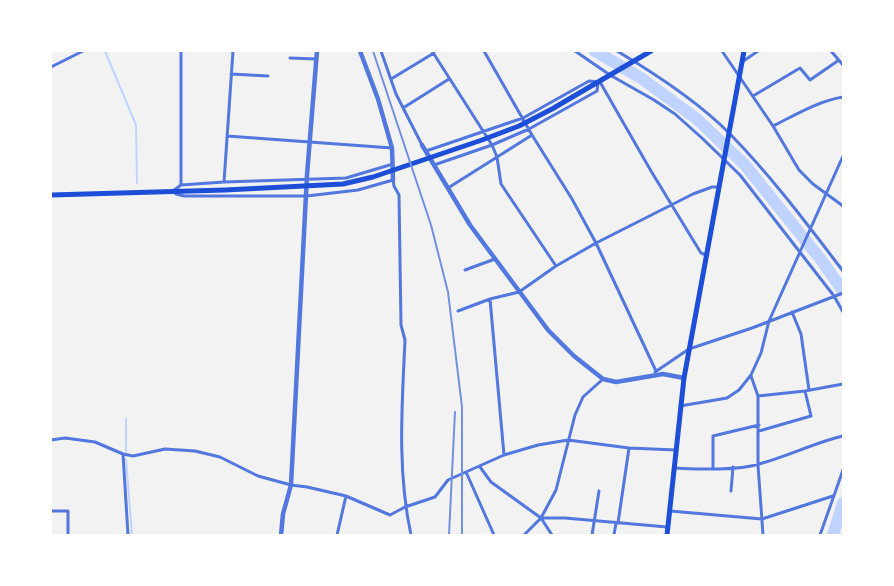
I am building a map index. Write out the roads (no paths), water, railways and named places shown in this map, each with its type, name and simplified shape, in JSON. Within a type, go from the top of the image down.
[{"type":"main road","points":[[51,195],[343,184],[373,177],[519,126],[552,109],[651,51]]},
{"type":"main road","points":[[667,535],[684,378],[744,51]]},
{"type":"street","points":[[51,67],[83,51]]},
{"type":"street","points":[[181,51],[181,185]]},
{"type":"street","points":[[224,182],[233,51]]},
{"type":"street","points":[[282,535],[283,514],[290,485],[307,181],[318,51]]},
{"type":"street","points":[[360,51],[378,99],[392,148],[393,180],[399,195],[401,325],[405,340],[401,435],[402,476],[405,507],[411,535]]},
{"type":"street","points":[[381,51],[403,108],[422,145],[470,225],[548,330],[574,356],[603,378],[616,382],[663,374],[684,378]]},
{"type":"street","points":[[484,51],[596,243],[656,371]]},
{"type":"street","points":[[575,51],[675,114],[744,179],[836,296],[843,312]]},
{"type":"street","points":[[617,51],[682,94],[757,163],[843,271]]},
{"type":"street","points":[[722,51],[773,126],[799,170],[813,184],[843,206]]},
{"type":"street","points":[[741,62],[758,51]]},
{"type":"street","points":[[831,51],[843,65]]},
{"type":"street","points":[[391,79],[433,52],[492,145],[497,157],[501,184],[556,266]]},
{"type":"street","points":[[290,58],[317,59]]},
{"type":"street","points":[[753,96],[800,68],[810,80],[839,60]]},
{"type":"street","points":[[231,74],[268,76]]},
{"type":"street","points":[[403,108],[450,79]]},
{"type":"street","points":[[426,151],[523,118],[589,81],[599,82]]},
{"type":"street","points":[[434,165],[492,145],[529,129],[597,91],[599,82]]},
{"type":"street","points":[[599,82],[701,253],[706,255]]},
{"type":"street","points":[[773,126],[807,109],[843,97]]},
{"type":"street","points":[[448,188],[532,135]]},
{"type":"street","points":[[227,136],[392,148]]},
{"type":"street","points":[[680,406],[728,398],[739,390],[751,375],[761,353],[769,321],[843,156]]},
{"type":"street","points":[[393,164],[346,178],[181,185],[173,191],[184,196],[307,196],[358,190],[393,180]]},
{"type":"street","points":[[458,311],[490,299],[519,292],[556,266],[596,243],[693,194],[712,186],[718,187]]},
{"type":"street","points":[[465,270],[495,259]]},
{"type":"street","points":[[651,375],[689,349],[843,293]]},
{"type":"street","points":[[490,299],[504,455]]},
{"type":"street","points":[[759,431],[810,416],[801,334],[792,312]]},
{"type":"street","points":[[751,375],[758,396],[758,465],[763,535]]},
{"type":"street","points":[[524,535],[541,518],[556,490],[575,415],[583,397],[603,378]]},
{"type":"street","points":[[758,396],[843,384]]},
{"type":"street","points":[[713,469],[713,436],[759,425]]},
{"type":"street","points":[[675,468],[713,469],[758,465],[822,441],[843,436]]},
{"type":"street","points":[[51,440],[65,438],[95,442],[123,454],[133,456],[165,449],[195,451],[220,457],[258,476],[290,485],[346,496],[390,515],[434,496],[448,480],[504,455],[538,445],[568,440],[629,448],[676,450]]},
{"type":"street","points":[[614,535],[629,448]]},
{"type":"street","points":[[123,454],[128,535]]},
{"type":"street","points":[[480,467],[491,482],[541,518],[552,535]]},
{"type":"street","points":[[731,491],[733,467]]},
{"type":"street","points":[[815,535],[821,534],[843,470]]},
{"type":"street","points":[[466,472],[494,535]]},
{"type":"street","points":[[592,535],[599,491]]},
{"type":"street","points":[[337,535],[346,496]]},
{"type":"street","points":[[670,511],[762,519],[833,496]]},
{"type":"street","points":[[51,511],[68,511],[68,535]]},
{"type":"street","points":[[541,518],[668,527]]},
{"type":"waterway","points":[[105,51],[136,125],[137,183]]},
{"type":"waterway","points":[[595,51],[641,78],[697,119],[745,165],[822,261],[843,291]]},
{"type":"waterway","points":[[126,418],[126,452]]},
{"type":"waterway","points":[[126,459],[132,535]]},
{"type":"waterway","points":[[833,535],[843,503]]},
{"type":"railway","points":[[373,51],[431,225],[448,292],[462,407],[462,535]]},
{"type":"railway","points":[[449,535],[455,412]]}]
